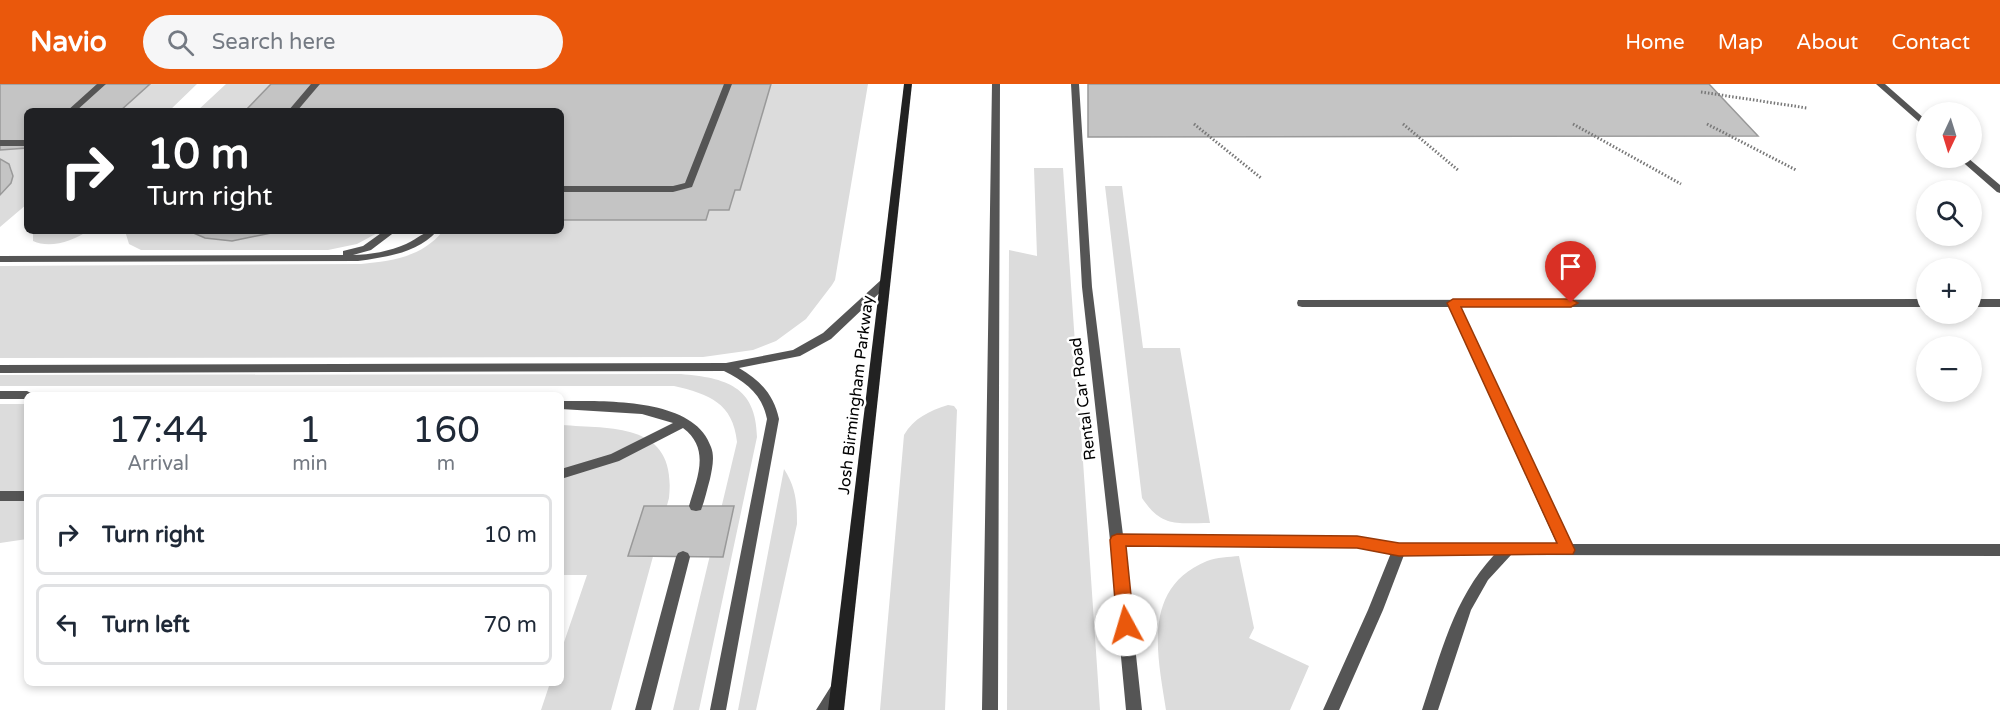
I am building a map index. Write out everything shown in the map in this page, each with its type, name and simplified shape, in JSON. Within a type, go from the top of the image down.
[{"type":"main road","name":"Josh Birmingham Parkway","points":[[836,710],[908,84]]},
{"type":"lane","points":[[74,108],[102,84]]},
{"type":"lane","points":[[295,108],[316,84]]},
{"type":"lane","points":[[564,189],[673,189],[689,185],[728,84]]},
{"type":"lane","points":[[990,710],[996,84]]},
{"type":"lane","name":"Rental Car Road","points":[[1075,84],[1087,287],[1096,384],[1117,540],[1134,710]]},
{"type":"lane","points":[[1880,84],[1916,116]]},
{"type":"lane","points":[[0,143],[24,143]]},
{"type":"lane","points":[[1975,168],[2000,190]]},
{"type":"lane","points":[[328,258],[367,248],[387,234]]},
{"type":"lane","points":[[0,259],[358,258],[405,249],[429,234]]},
{"type":"lane","points":[[0,369],[726,367],[796,353],[827,336],[885,282]]},
{"type":"lane","points":[[1302,303],[1916,303]]},
{"type":"lane","points":[[1453,303],[1568,550]]},
{"type":"lane","points":[[1982,303],[2000,303]]},
{"type":"lane","points":[[718,710],[773,419],[772,408],[762,391],[748,378],[726,367]]},
{"type":"lane","points":[[0,395],[24,395]]},
{"type":"lane","points":[[564,405],[642,409],[663,414],[697,432],[706,447],[696,506]]},
{"type":"lane","points":[[564,473],[615,458],[683,423]]},
{"type":"lane","points":[[0,496],[24,495]]},
{"type":"lane","points":[[1117,540],[1357,542],[1399,549],[2000,550]]},
{"type":"lane","points":[[1331,710],[1388,583],[1399,549]]},
{"type":"lane","points":[[1430,710],[1464,609],[1483,576],[1508,549]]},
{"type":"lane","points":[[643,710],[683,557]]},
{"type":"lane","points":[[824,710],[839,687]]},
{"type":"path","points":[[1701,92],[1807,108]]},
{"type":"path","points":[[1403,123],[1459,171]]},
{"type":"path","points":[[1194,124],[1261,178]]},
{"type":"path","points":[[1573,124],[1681,184]]},
{"type":"path","points":[[1707,124],[1796,170]]},
{"type":"shaded area","points":[[150,84],[197,84],[172,108],[123,108]]},
{"type":"shaded area","points":[[226,84],[271,84],[248,108],[200,108]]},
{"type":"shaded area","points":[[771,84],[868,84],[835,280],[806,319],[776,341],[753,350],[703,357],[0,358],[0,266],[361,264],[406,256],[426,247],[440,234],[564,234],[564,220],[705,220],[709,210],[729,210],[735,190],[740,190]]},
{"type":"shaded area","points":[[24,148],[24,207],[0,227],[0,195],[9,185],[12,173],[9,164],[0,159],[0,150]]},
{"type":"shaded area","points":[[1034,168],[1063,168],[1100,710],[1007,710],[1009,250],[1037,256]]},
{"type":"shaded area","points":[[1105,186],[1122,186],[1143,348],[1180,348],[1210,523],[1171,522],[1156,515],[1142,498]]},
{"type":"shaded area","points":[[33,234],[82,234],[68,241],[54,244],[33,241]]},
{"type":"shaded area","points":[[126,234],[196,234],[205,238],[232,241],[266,234],[375,234],[357,244],[328,250],[141,250],[129,244]]},
{"type":"shaded area","points":[[681,374],[712,378],[736,388],[751,406],[757,437],[699,710],[673,710],[737,442],[735,429],[725,409],[708,397],[674,386],[0,386],[0,375]]},
{"type":"shaded area","points":[[0,404],[24,404],[24,539],[0,543]]},
{"type":"shaded area","points":[[948,405],[954,406],[957,410],[945,710],[880,710],[904,435],[912,424],[923,416]]},
{"type":"shaded area","points":[[564,425],[621,430],[639,435],[653,443],[663,456],[669,473],[669,498],[611,710],[541,710],[549,686],[564,686],[564,642],[587,575],[564,575]]},
{"type":"shaded area","points":[[784,469],[795,495],[797,524],[756,710],[738,710]]},
{"type":"shaded area","points":[[1239,556],[1254,628],[1249,638],[1309,666],[1290,710],[1166,710],[1158,645],[1163,605],[1172,588],[1186,573],[1207,561]]},
{"type":"building","points":[[0,84],[150,84],[123,108],[24,108],[24,148],[0,150]]},
{"type":"building","points":[[271,84],[771,84],[740,190],[735,190],[729,210],[709,210],[706,220],[564,220],[564,108],[248,108]]},
{"type":"building","points":[[1088,84],[1709,84],[1758,136],[1088,137]]},
{"type":"building","points":[[0,159],[9,164],[13,176],[11,183],[0,195]]},
{"type":"building","points":[[196,234],[266,234],[232,241],[205,238]]},
{"type":"building","points":[[644,506],[734,506],[723,557],[628,556]]},
{"type":"route","points":[[1126,625],[1117,540],[1357,542],[1399,549],[1568,550],[1453,303],[1571,303]]}]
